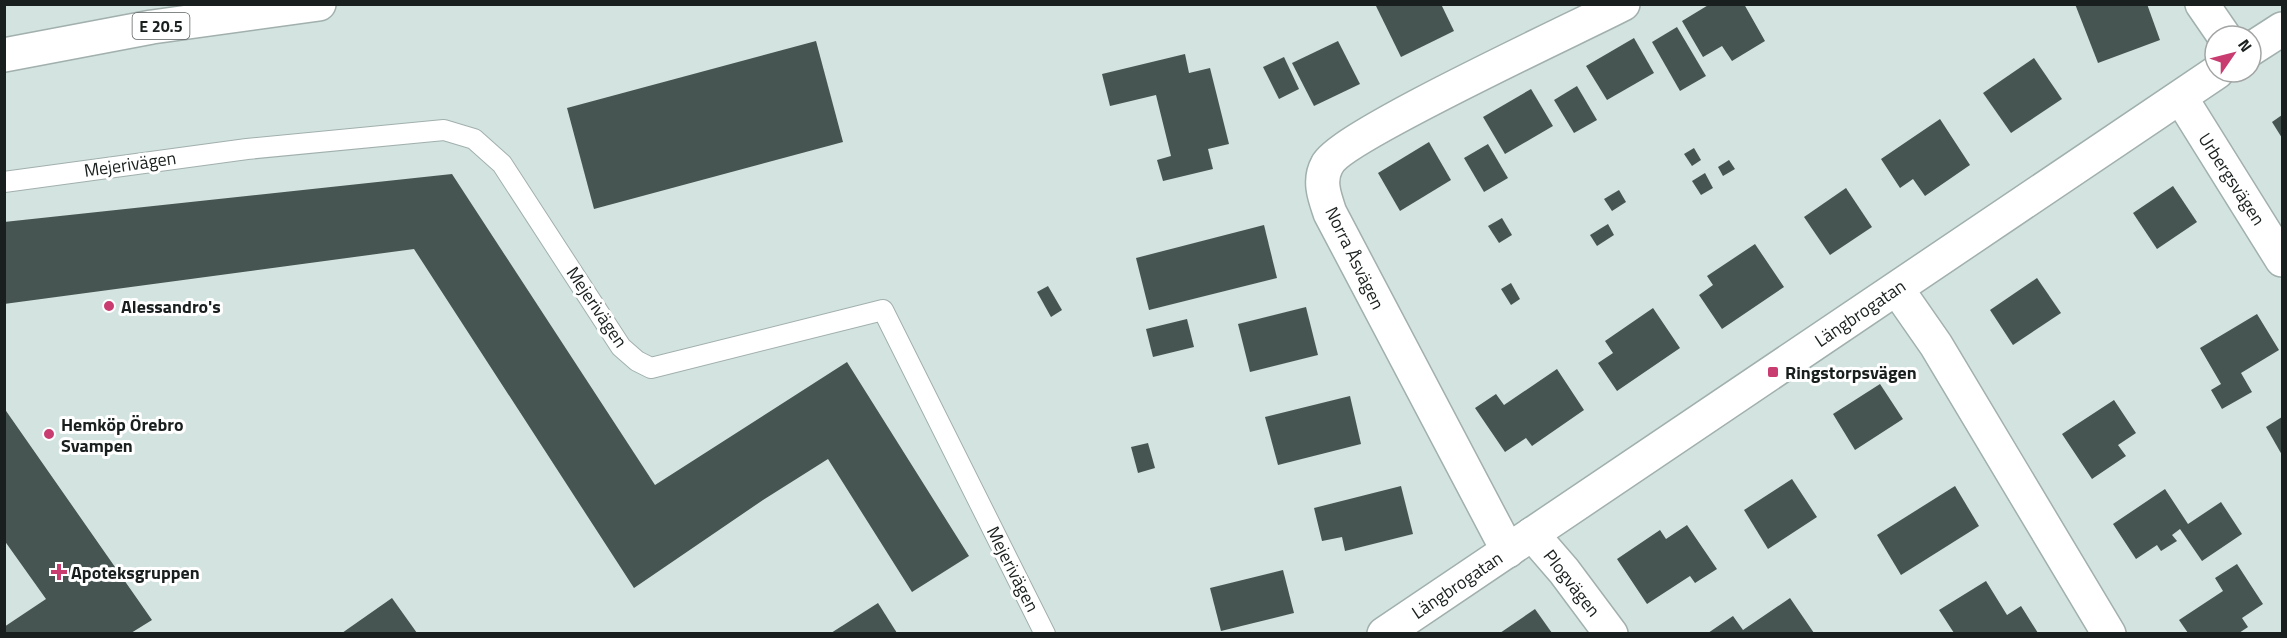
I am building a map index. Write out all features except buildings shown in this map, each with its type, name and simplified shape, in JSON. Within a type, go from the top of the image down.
[{"type":"street","name":"E 20.5","points":[[4,55],[152,27],[319,4]]},
{"type":"street","name":"Norra Åsvägen","points":[[1520,542],[1330,213],[1322,184],[1327,164],[1345,148],[1382,126],[1623,4]]},
{"type":"street","points":[[2202,4],[2216,24]]},
{"type":"street","points":[[2263,42],[2283,29]]},
{"type":"street","name":"Längbrogatan","points":[[1384,633],[2203,82]]},
{"type":"street","name":"Urbergsvägen","points":[[2181,98],[2283,260]]},
{"type":"street","points":[[1897,289],[1936,345],[2109,633]]},
{"type":"street","name":"Plogvägen","points":[[1520,542],[1564,571],[1611,633]]},
{"type":"lane","name":"Mejerivägen","points":[[4,182],[247,149],[444,130],[474,139],[501,164],[621,346],[637,362],[651,368],[883,310],[1045,633]]},
{"type":"place","name":"Alessandro's","points":[[109,306]]},
{"type":"place","name":"Ringstorpsvägen","points":[[1773,372]]},
{"type":"place","name":"Hemköp Örebro Svampen","points":[[49,434]]},
{"type":"place","name":"Apoteksgruppen","points":[[59,572]]}]
